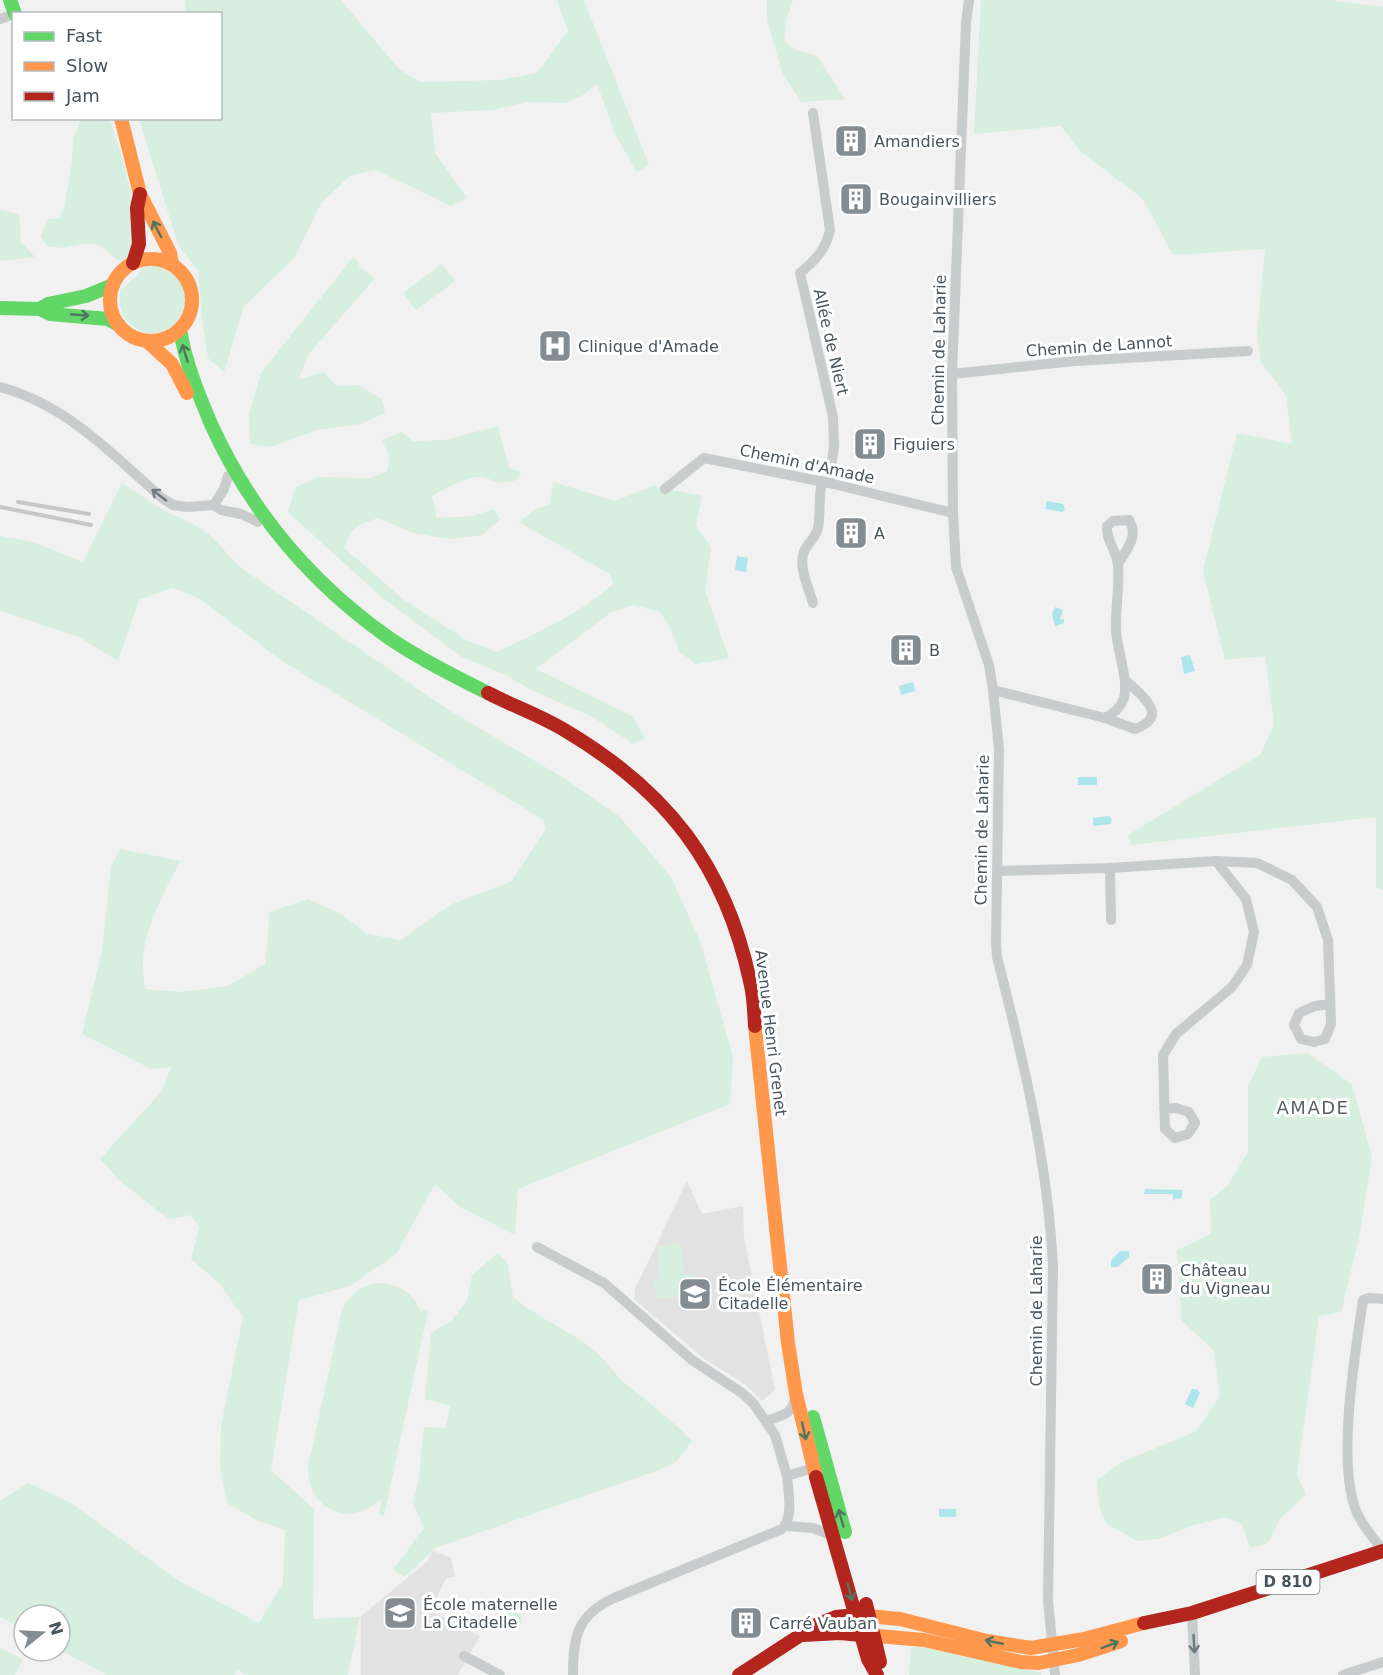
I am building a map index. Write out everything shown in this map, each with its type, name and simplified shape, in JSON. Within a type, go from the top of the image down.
[{"type":"main road","points":[[122,120],[140,194],[170,253],[171,264]]},
{"type":"main road","points":[[133,263],[139,244],[137,208],[140,194]]},
{"type":"main road","points":[[152,259],[171,264],[185,277],[192,295],[192,307],[188,319],[171,336],[159,340],[147,341],[127,333],[112,313],[110,299],[113,285],[121,272],[133,263],[152,259]]},
{"type":"main road","points":[[40,309],[48,304],[77,299],[113,285]]},
{"type":"main road","points":[[0,308],[40,309],[50,314],[96,317],[119,325]]},
{"type":"main road","name":"Avenue Henri Grenet","points":[[180,329],[185,354],[196,387],[228,461],[279,534],[316,578],[361,616],[421,657],[566,730],[620,765],[677,819],[719,881],[742,944],[751,984],[788,1343],[796,1394],[820,1466],[863,1615]]},
{"type":"main road","name":"Avenue Henri Grenet","points":[[147,341],[168,357],[179,373],[200,422],[228,476],[258,522],[290,564],[337,612],[423,672],[566,739],[588,745]]},
{"type":"main road","name":"Avenue Henri Grenet","points":[[785,1311],[834,1536],[863,1615]]},
{"type":"main road","name":"D 810","points":[[868,1636],[924,1640],[1054,1668],[1096,1650],[1175,1624],[1192,1613],[1383,1551]]},
{"type":"main road","points":[[739,1675],[816,1625],[830,1619],[863,1615],[888,1616],[993,1643],[1034,1648],[1090,1638],[1162,1616],[1192,1613]]},
{"type":"main road","points":[[863,1615],[868,1636],[868,1659],[879,1675]]},
{"type":"main road","points":[[802,1635],[840,1633],[868,1636]]},
{"type":"street","name":"Chemin de Laharie","points":[[969,0],[966,23],[952,374],[953,513],[956,567],[989,665],[999,748],[997,957],[1023,1058],[1051,1220],[1053,1267],[1048,1600],[1054,1668]]},
{"type":"street","name":"Allée de Niert","points":[[813,113],[830,230],[827,243],[821,252],[800,273],[832,417],[834,446],[826,482]]},
{"type":"street","name":"Chemin de Lannot","points":[[952,374],[1074,361],[1248,351]]},
{"type":"street","points":[[0,387],[35,400],[81,427],[173,505],[187,507],[214,505],[221,510],[241,514],[258,522]]},
{"type":"street","name":"Chemin d'Amade","points":[[665,489],[704,458],[826,482],[953,513]]},
{"type":"street","points":[[214,505],[224,489],[228,476]]},
{"type":"street","points":[[813,603],[804,569],[803,554],[817,533],[819,496],[826,482]]},
{"type":"street","points":[[1105,718],[1115,712],[1124,699],[1125,680],[1119,660],[1116,630],[1118,564]]},
{"type":"street","points":[[993,690],[1105,718],[1135,729],[1146,725],[1152,711],[1148,700],[1125,680]]},
{"type":"street","points":[[997,871],[1110,868],[1216,861],[1257,863],[1292,880],[1317,907],[1328,940],[1330,1004]]},
{"type":"street","points":[[1164,1109],[1163,1055],[1176,1034],[1232,987],[1247,965],[1252,943],[1254,932],[1246,899],[1216,861]]},
{"type":"street","points":[[1110,868],[1111,920]]},
{"type":"street","points":[[537,1247],[604,1283],[692,1360],[742,1393],[753,1403],[775,1435],[787,1476],[789,1507],[786,1526]]},
{"type":"street","points":[[1383,1299],[1363,1300],[1348,1430],[1348,1469],[1350,1493],[1357,1514],[1383,1551]]},
{"type":"street","points":[[767,1421],[785,1416],[791,1410],[796,1394]]},
{"type":"street","points":[[787,1476],[820,1466]]},
{"type":"street","points":[[573,1675],[578,1629],[586,1617],[602,1604],[786,1526],[813,1528],[834,1536]]},
{"type":"street","points":[[1192,1613],[1195,1675]]},
{"type":"street","points":[[464,1656],[500,1675]]},
{"type":"street","points":[[1343,1675],[1383,1662]]},
{"type":"shaded area","name":"École Élémentaire Citadelle","points":[[687,1181],[702,1214],[743,1206],[744,1237],[775,1390],[762,1401],[746,1385],[703,1358],[634,1299],[635,1289]]},
{"type":"shaded area","name":"École maternelle La Citadelle","points":[[434,1551],[451,1558],[455,1577],[446,1578],[431,1611],[480,1636],[458,1675],[361,1675],[361,1616],[428,1561]]},
{"type":"green space","points":[[185,0],[341,0],[398,68],[420,82],[500,80],[537,73],[568,31],[557,0],[584,0],[649,165],[637,172],[615,134],[597,84],[583,95],[565,103],[528,102],[492,110],[431,113],[435,153],[467,198],[451,206],[376,170],[351,175],[321,203],[295,257],[244,306],[224,372],[208,358],[198,270],[179,247],[139,120],[222,120],[222,12],[186,12]]},
{"type":"green space","points":[[767,0],[793,0],[786,20],[784,41],[796,50],[817,56],[845,99],[801,102],[782,72],[767,20]]},
{"type":"green space","points":[[981,0],[1330,0],[1383,7],[1383,890],[1376,887],[1376,817],[1131,845],[1128,835],[1261,754],[1274,724],[1265,656],[1225,660],[1203,571],[1237,433],[1292,444],[1286,395],[1261,362],[1257,333],[1265,249],[1173,255],[1143,199],[1080,151],[1061,126],[974,134]]},
{"type":"green space","points":[[81,120],[110,120],[126,172],[134,216],[134,236],[130,252],[122,262],[104,248],[95,245],[47,246],[41,236],[48,219],[60,218],[64,208],[72,162],[73,139]]},
{"type":"green space","points":[[0,210],[19,214],[20,241],[35,257],[0,261]]},
{"type":"green space","points":[[354,256],[361,269],[375,278],[308,355],[299,379],[324,372],[336,386],[358,385],[382,399],[385,413],[361,424],[317,430],[270,447],[250,444],[249,414],[261,373]]},
{"type":"green space","points":[[442,264],[455,281],[416,310],[403,293]]},
{"type":"green space","points":[[155,266],[173,275],[183,287],[185,301],[181,314],[172,325],[160,332],[146,332],[130,324],[124,317],[120,304],[120,290],[138,275],[142,268]]},
{"type":"green space","points":[[498,426],[509,468],[521,472],[516,480],[499,483],[475,477],[432,496],[437,518],[473,516],[494,509],[500,520],[482,535],[449,539],[413,533],[378,518],[356,527],[344,548],[403,599],[466,640],[497,652],[572,614],[613,584],[610,574],[519,522],[535,509],[550,504],[553,482],[615,501],[653,486],[702,496],[696,525],[711,548],[705,591],[729,658],[696,664],[680,652],[670,627],[659,611],[633,605],[610,613],[536,669],[632,716],[645,738],[633,744],[591,716],[531,690],[504,674],[462,657],[379,595],[288,512],[295,488],[317,477],[371,478],[387,471],[390,458],[382,440],[402,432],[413,441],[445,440]]},
{"type":"green space","points":[[122,483],[165,511],[210,535],[240,567],[447,709],[562,777],[619,816],[671,877],[700,941],[733,1057],[730,1104],[518,1189],[515,1235],[460,1207],[435,1184],[396,1254],[350,1286],[299,1300],[271,1470],[314,1509],[313,1619],[360,1617],[348,1675],[247,1675],[237,1670],[234,1675],[107,1675],[72,1656],[72,1603],[12,1603],[12,1624],[0,1617],[0,1501],[28,1483],[71,1503],[179,1581],[259,1623],[283,1583],[285,1530],[258,1521],[227,1503],[220,1466],[221,1426],[243,1317],[219,1283],[191,1259],[199,1228],[191,1215],[169,1219],[122,1183],[100,1159],[162,1091],[171,1067],[151,1069],[82,1034],[102,951],[111,866],[120,849],[180,861],[151,922],[143,971],[145,989],[179,992],[228,986],[265,964],[270,912],[308,899],[341,914],[367,934],[400,940],[452,904],[511,882],[546,829],[544,820],[282,661],[197,597],[172,588],[139,600],[118,661],[79,637],[0,611],[0,536],[33,542],[83,562]]},
{"type":"green space","points":[[1307,1053],[1352,1084],[1372,1157],[1359,1238],[1341,1312],[1319,1316],[1297,1475],[1306,1494],[1280,1519],[1268,1543],[1250,1548],[1242,1524],[1225,1517],[1194,1525],[1158,1539],[1137,1541],[1106,1523],[1099,1506],[1097,1480],[1122,1462],[1197,1431],[1220,1396],[1214,1351],[1182,1321],[1177,1250],[1211,1234],[1210,1200],[1228,1185],[1248,1152],[1248,1087],[1262,1057]]},
{"type":"green space","points":[[681,1243],[684,1275],[693,1275],[695,1295],[656,1299],[654,1279],[660,1278],[657,1246]]},
{"type":"green space","points":[[498,1253],[508,1264],[513,1297],[595,1351],[621,1380],[668,1418],[692,1441],[676,1462],[659,1470],[435,1548],[405,1577],[393,1570],[424,1528],[413,1503],[419,1478],[424,1427],[446,1428],[450,1406],[425,1399],[431,1333],[452,1320],[467,1301],[472,1275]]},
{"type":"green space","points":[[377,1283],[385,1283],[405,1290],[415,1300],[421,1313],[423,1309],[428,1311],[384,1516],[379,1514],[382,1498],[370,1507],[357,1512],[333,1511],[315,1495],[308,1467],[342,1310],[356,1292]]},
{"type":"green space","points":[[509,1610],[517,1610],[522,1615],[520,1626],[509,1628],[504,1623],[504,1615]]},
{"type":"green space","points":[[929,1646],[1041,1673],[1041,1675],[909,1675],[911,1648]]},
{"type":"green space","points":[[0,1648],[12,1654],[12,1663],[21,1663],[15,1675],[0,1675]]},
{"type":"water","points":[[1047,501],[1063,504],[1065,510],[1062,512],[1045,509]]},
{"type":"water","points":[[737,556],[748,558],[746,572],[735,570]]},
{"type":"water","points":[[1055,607],[1063,610],[1060,619],[1064,619],[1064,623],[1055,626],[1052,614]]},
{"type":"water","points":[[1190,655],[1195,671],[1184,674],[1181,657]]},
{"type":"water","points":[[913,682],[915,691],[901,695],[899,686]]},
{"type":"water","points":[[1078,777],[1097,777],[1097,785],[1078,785]]},
{"type":"water","points":[[1109,816],[1112,820],[1110,824],[1093,826],[1093,818]]},
{"type":"water","points":[[1145,1189],[1182,1190],[1182,1198],[1174,1199],[1173,1202],[1173,1194],[1144,1194]]},
{"type":"water","points":[[1120,1251],[1129,1251],[1129,1257],[1118,1267],[1111,1267],[1111,1261]]},
{"type":"water","points":[[1192,1389],[1197,1389],[1200,1393],[1193,1408],[1185,1404]]},
{"type":"water","points":[[939,1509],[956,1509],[956,1517],[939,1517]]},
{"type":"railway","points":[[18,502],[89,514]]},
{"type":"railway","points":[[0,507],[91,525]]},
{"type":"traffic: fast","points":[[10,0],[14,12]]},
{"type":"traffic: fast","points":[[41,308],[48,304],[86,296],[113,285]]},
{"type":"traffic: fast","points":[[0,308],[40,309],[50,314],[108,319],[119,325]]},
{"type":"traffic: fast","points":[[180,329],[189,365],[211,424],[244,486],[285,543],[334,593],[389,638],[450,674],[488,693]]},
{"type":"traffic: fast","points":[[813,1417],[845,1532]]},
{"type":"traffic: slow","points":[[122,120],[140,194],[170,253],[172,264]]},
{"type":"traffic: slow","points":[[151,259],[167,262],[180,271],[189,284],[192,300],[189,316],[180,329],[167,338],[151,341],[135,338],[122,329],[113,316],[110,300],[113,284],[122,271],[135,262],[151,259]]},
{"type":"traffic: slow","points":[[147,341],[172,364],[187,393]]},
{"type":"traffic: slow","points":[[755,1026],[788,1343],[796,1394],[816,1477]]},
{"type":"traffic: slow","points":[[856,1615],[900,1619],[987,1641],[1031,1648],[1084,1639],[1144,1623]]},
{"type":"traffic: slow","points":[[866,1635],[924,1640],[1021,1662],[1039,1663],[1078,1655],[1121,1641]]},
{"type":"traffic: jam","points":[[133,263],[139,244],[137,208],[140,194]]},
{"type":"traffic: jam","points":[[488,693],[557,726],[602,754],[634,779],[662,806],[686,835],[707,867],[725,901],[739,939],[751,987],[755,1026]]},
{"type":"traffic: jam","points":[[816,1477],[868,1659],[877,1675]]},
{"type":"traffic: jam","points":[[1144,1623],[1192,1613],[1383,1551]]},
{"type":"traffic: jam","points":[[866,1604],[880,1662]]},
{"type":"traffic: jam","points":[[739,1675],[816,1625],[836,1617],[856,1615]]},
{"type":"traffic: jam","points":[[803,1635],[840,1633],[861,1635]]},
{"type":"place","name":"Amandiers","points":[[851,141]]},
{"type":"place","name":"Bougainvilliers","points":[[856,199]]},
{"type":"place","name":"Clinique d'Amade","points":[[555,346]]},
{"type":"place","name":"Figuiers","points":[[870,444]]},
{"type":"place","name":"A","points":[[851,533]]},
{"type":"place","name":"B","points":[[906,650]]},
{"type":"place","name":"Château du Vigneau","points":[[1157,1279]]},
{"type":"place","name":"École Élémentaire Citadelle","points":[[695,1294]]},
{"type":"place","name":"École maternelle La Citadelle","points":[[400,1613]]},
{"type":"place","name":"Carré Vauban","points":[[746,1623]]},
{"type":"district","name":"AMADE","points":[[1313,1107]]}]
